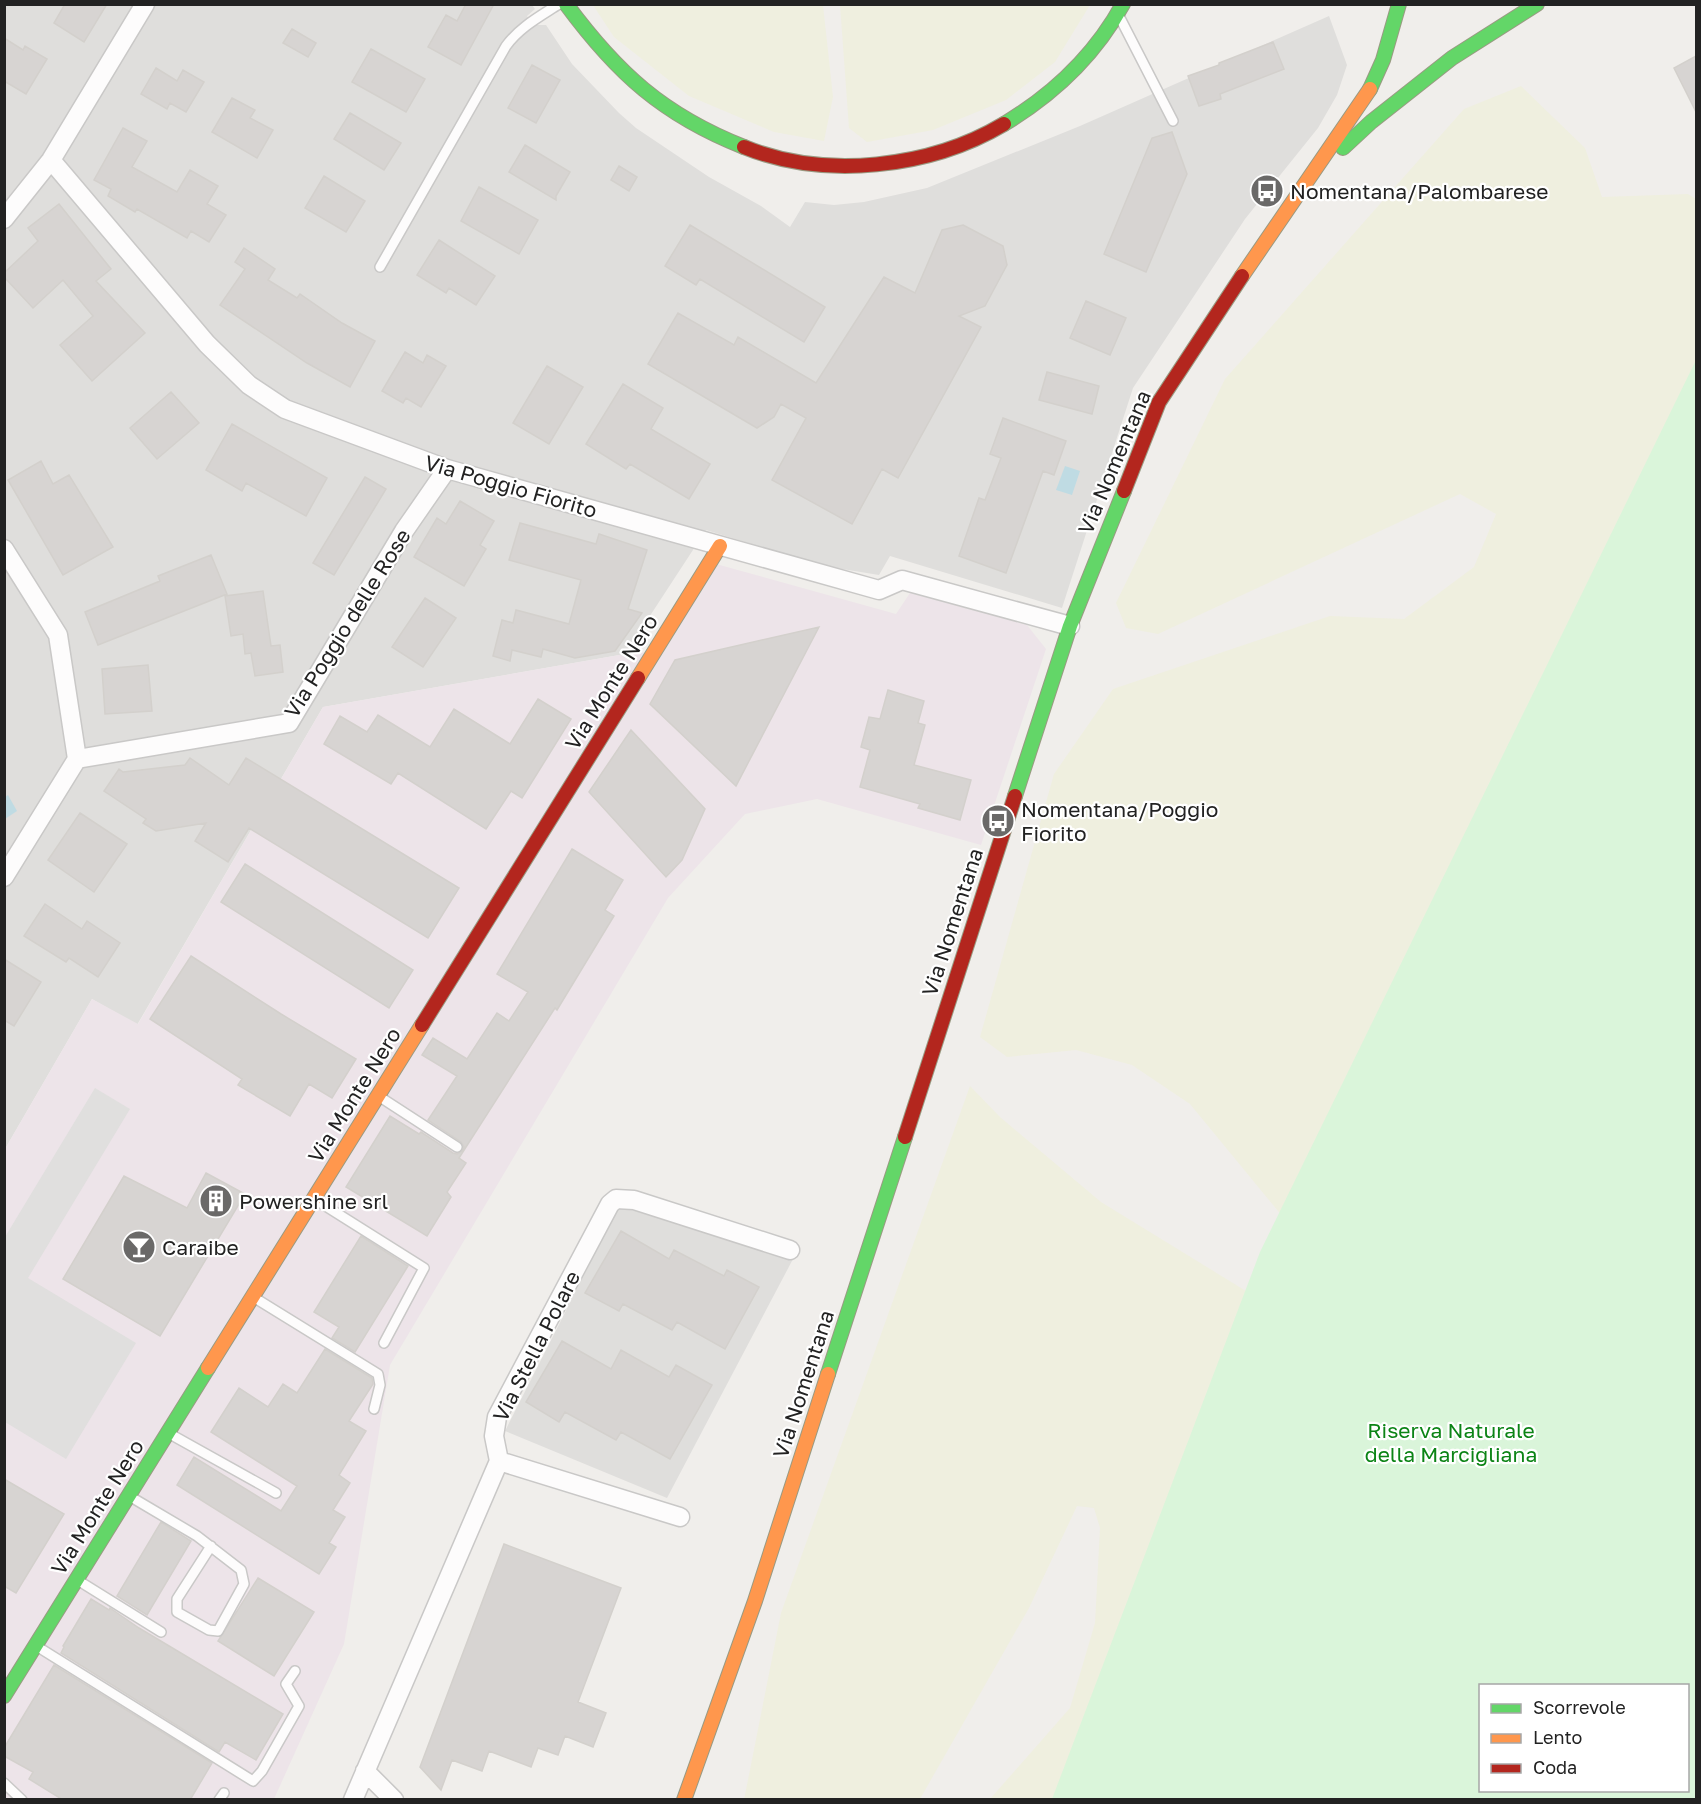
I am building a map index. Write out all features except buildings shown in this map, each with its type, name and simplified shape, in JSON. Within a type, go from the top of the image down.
[{"type":"street","points":[[4,219],[51,160],[145,4]]},
{"type":"street","points":[[566,4],[591,38],[615,65],[643,90],[686,120],[724,140],[758,153],[790,162],[826,167],[895,163],[927,157],[984,135],[1011,121],[1062,83],[1083,63],[1103,39],[1121,10]]},
{"type":"street","points":[[1383,60],[1386,4]]},
{"type":"street","name":"Via Nomentana","points":[[684,1800],[755,1601],[1070,626],[1159,402],[1277,222],[1351,118],[1376,78],[1399,4]]},
{"type":"street","points":[[1277,222],[1325,166],[1371,122],[1452,58],[1537,4]]},
{"type":"street","name":"Via Poggio Fiorito","points":[[51,160],[207,344],[255,389],[273,402],[298,415],[447,469],[879,590],[902,580],[1070,626]]},
{"type":"street","name":"Via Poggio delle Rose","points":[[77,759],[289,723],[404,531],[447,469]]},
{"type":"street","name":"Via Monte Nero","points":[[4,1696],[720,546]]},
{"type":"street","points":[[4,549],[58,635],[77,759],[4,877]]},
{"type":"street","name":"Via Stella Polare","points":[[499,1461],[494,1436],[497,1417],[607,1208],[613,1201],[621,1198],[634,1200],[790,1250]]},
{"type":"street","points":[[353,1800],[499,1461],[680,1517]]},
{"type":"street","points":[[365,1771],[394,1800]]},
{"type":"lane","points":[[380,267],[506,46],[515,34],[559,4]]},
{"type":"lane","points":[[1121,10],[1173,121]]},
{"type":"lane","points":[[378,1095],[457,1147]]},
{"type":"lane","points":[[314,1199],[424,1268],[384,1343]]},
{"type":"lane","points":[[253,1297],[378,1374],[380,1385],[374,1409]]},
{"type":"lane","points":[[168,1433],[276,1493]]},
{"type":"lane","points":[[129,1496],[197,1536],[211,1546],[241,1570],[244,1584],[218,1631],[209,1630],[177,1612],[177,1599],[211,1546]]},
{"type":"lane","points":[[77,1579],[161,1632]]},
{"type":"lane","points":[[36,1646],[253,1781],[262,1771],[299,1706],[286,1684],[295,1671]]},
{"type":"lane","points":[[4,1783],[22,1800]]},
{"type":"shaded area","points":[[5,5],[532,5],[535,9],[527,16],[532,25],[546,25],[572,64],[636,128],[709,177],[761,206],[790,227],[805,202],[834,205],[864,202],[927,188],[1080,126],[1329,16],[1347,65],[1337,95],[1318,128],[1245,219],[1133,388],[1062,608],[890,556],[879,575],[824,566],[706,530],[625,654],[323,707],[137,1025],[92,999],[5,1149]]},
{"type":"shaded area","points":[[716,564],[896,614],[910,593],[1027,625],[1046,649],[981,845],[817,799],[745,814],[668,898],[390,1365],[344,1644],[274,1799],[5,1800],[5,1149],[92,999],[138,1024],[323,707],[625,654],[664,651]]},
{"type":"shaded area","points":[[95,1088],[130,1109],[28,1278],[136,1343],[66,1459],[5,1422],[5,1237]]},
{"type":"shaded area","points":[[619,1206],[793,1259],[667,1498],[505,1431]]},
{"type":"green space","points":[[840,4],[1090,5],[1055,62],[1006,100],[933,130],[867,142],[849,128]]},
{"type":"green space","points":[[593,5],[823,5],[833,97],[824,141],[774,132],[689,96],[614,37]]},
{"type":"green space","points":[[1521,86],[1585,148],[1602,197],[1688,194],[1696,199],[1696,1549],[1338,1284],[1190,1104],[1132,1065],[1076,1050],[1007,1057],[980,1037],[1054,774],[1113,689],[1330,616],[1404,619],[1474,567],[1496,514],[1460,494],[1158,634],[1126,628],[1116,603],[1225,379],[1464,109]]},
{"type":"green space","name":"Riserva Naturale della Marcigliana","points":[[1696,360],[1696,1799],[1052,1799],[1260,1252]]},
{"type":"green space","points":[[970,1086],[1000,1117],[1101,1202],[1259,1299],[1696,1589],[1696,1799],[990,1799],[1070,1708],[1095,1623],[1100,1528],[1094,1508],[1077,1506],[1029,1608],[920,1799],[744,1800],[781,1613]]},
{"type":"water","points":[[1065,466],[1080,471],[1072,495],[1056,490]]},
{"type":"water","points":[[8,795],[17,811],[5,819],[5,797]]},
{"type":"traffic: fast","points":[[566,4],[604,51],[644,89],[689,121],[744,147]]},
{"type":"traffic: fast","points":[[1004,124],[1040,100],[1072,72],[1100,40],[1123,4]]},
{"type":"traffic: fast","points":[[1370,89],[1383,60],[1399,4]]},
{"type":"traffic: fast","points":[[1343,148],[1371,122],[1452,58],[1537,4]]},
{"type":"traffic: fast","points":[[1015,796],[1070,626],[1124,491]]},
{"type":"traffic: fast","points":[[828,1374],[905,1137]]},
{"type":"traffic: fast","points":[[4,1696],[208,1368]]},
{"type":"traffic: slow","points":[[1242,276],[1370,89]]},
{"type":"traffic: slow","points":[[638,678],[720,546]]},
{"type":"traffic: slow","points":[[208,1368],[422,1025]]},
{"type":"traffic: slow","points":[[684,1800],[755,1601],[828,1374]]},
{"type":"traffic: jam","points":[[744,147],[808,164],[842,166],[877,164],[944,151],[1004,124]]},
{"type":"traffic: jam","points":[[1124,491],[1159,402],[1242,276]]},
{"type":"traffic: jam","points":[[422,1025],[638,678]]},
{"type":"traffic: jam","points":[[905,1137],[1015,796]]},
{"type":"place","name":"Nomentana/Palombarese","points":[[1267,191]]},
{"type":"place","name":"Nomentana/Poggio Fiorito","points":[[998,821]]},
{"type":"place","name":"Powershine srl","points":[[216,1201]]},
{"type":"place","name":"Caraibe","points":[[139,1247]]}]
